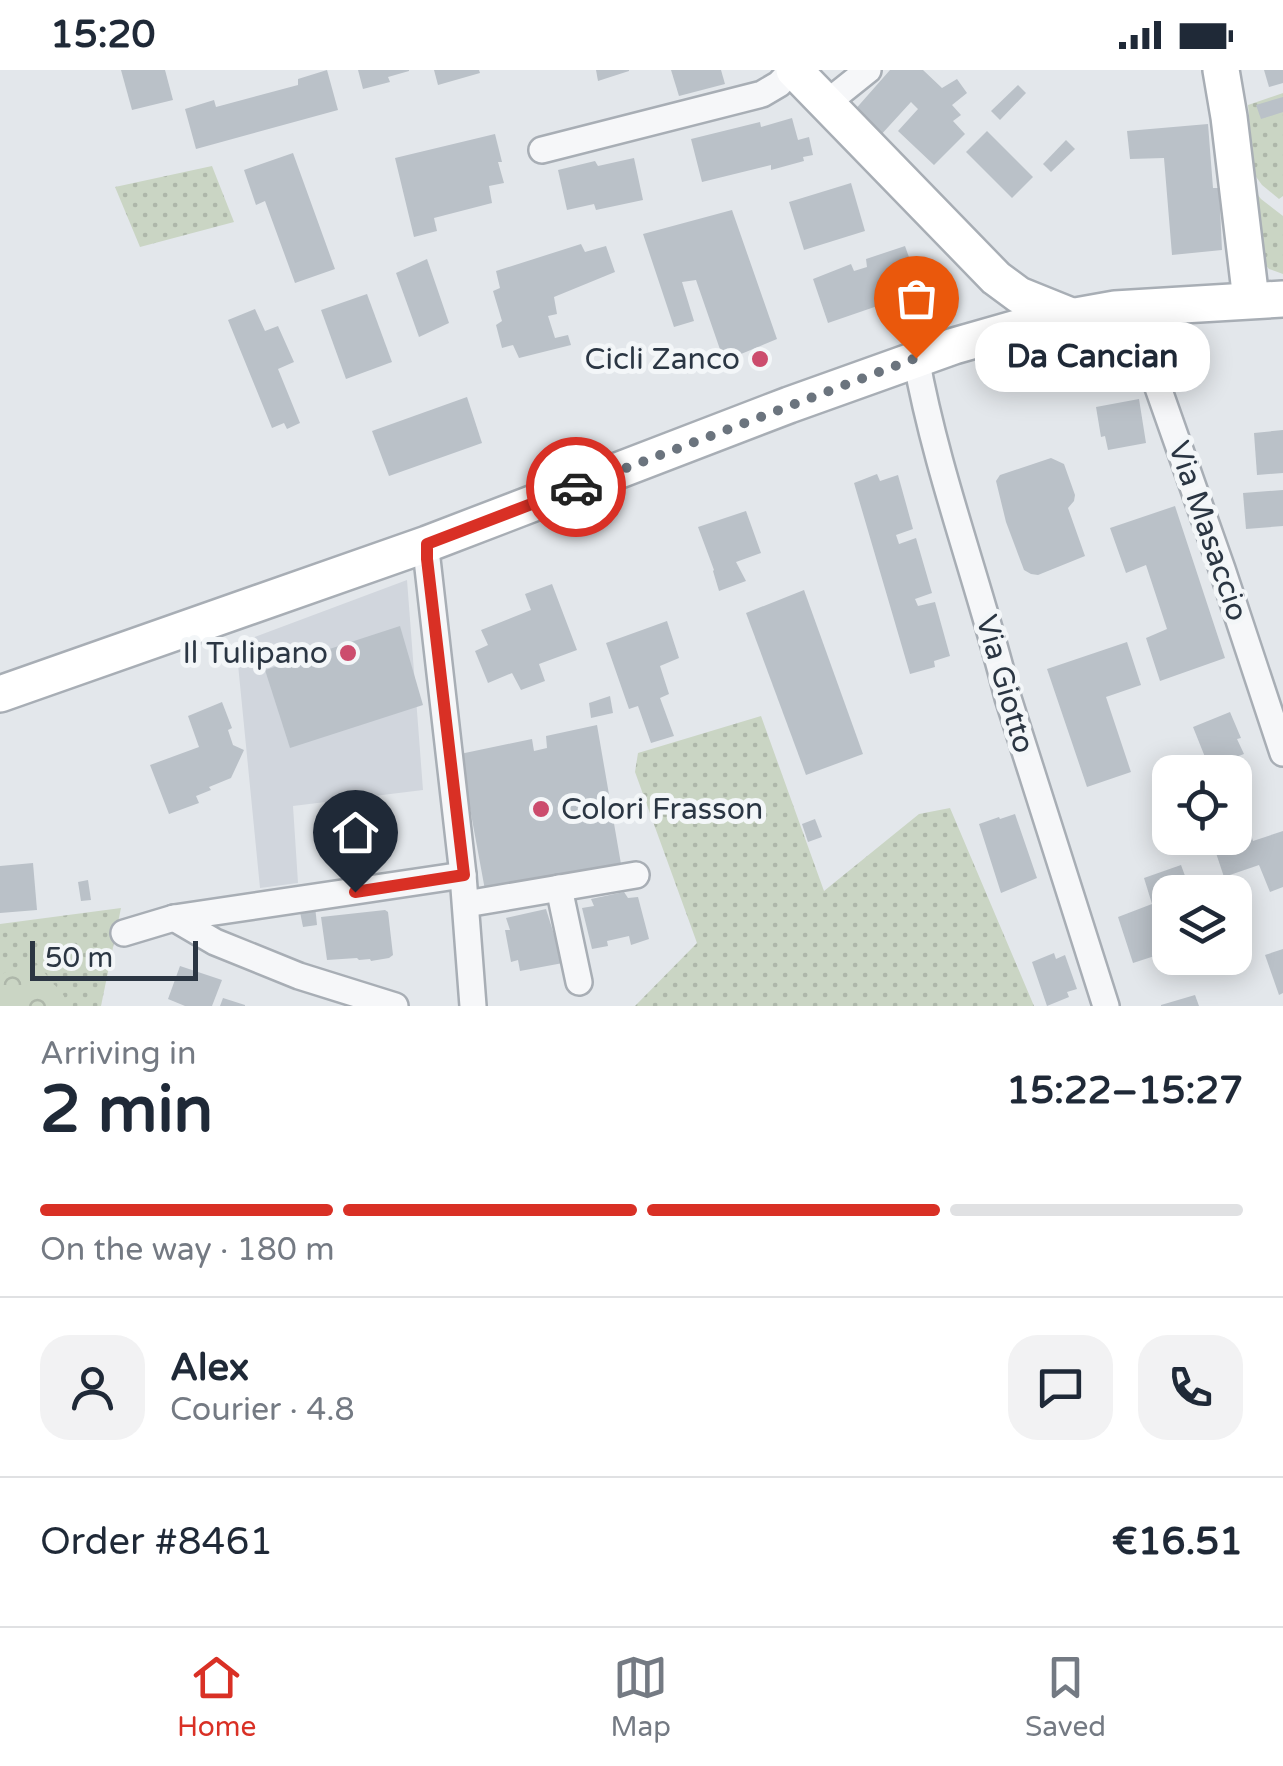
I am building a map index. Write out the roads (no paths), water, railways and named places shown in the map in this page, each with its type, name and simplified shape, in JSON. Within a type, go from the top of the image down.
[{"type":"main road","points":[[793,70],[828,102],[978,262],[1013,308]]},
{"type":"main road","points":[[0,694],[427,544],[954,346],[983,318],[1013,308],[1071,316],[1140,307],[1267,300],[1221,70]]},
{"type":"street","points":[[542,150],[762,94],[793,70]]},
{"type":"street","points":[[828,102],[868,70]]},
{"type":"street","name":"Via Masaccio","points":[[1140,307],[1149,362],[1283,752]]},
{"type":"street","name":"Via Giotto","points":[[916,358],[935,446],[1008,698],[1106,1006]]},
{"type":"street","points":[[427,544],[464,875],[473,1006]]},
{"type":"street","points":[[124,933],[174,918],[464,875]]},
{"type":"street","points":[[466,904],[636,875]]},
{"type":"street","points":[[559,888],[579,982]]},
{"type":"street","points":[[174,918],[215,942],[299,976],[395,1006]]},
{"type":"place","name":"Da Cancian","points":[[916,358]]},
{"type":"place","name":"Cicli Zanco","points":[[760,359]]},
{"type":"place","name":"Il Tulipano","points":[[348,653]]},
{"type":"place","name":"Colori Frasson","points":[[541,809]]}]
